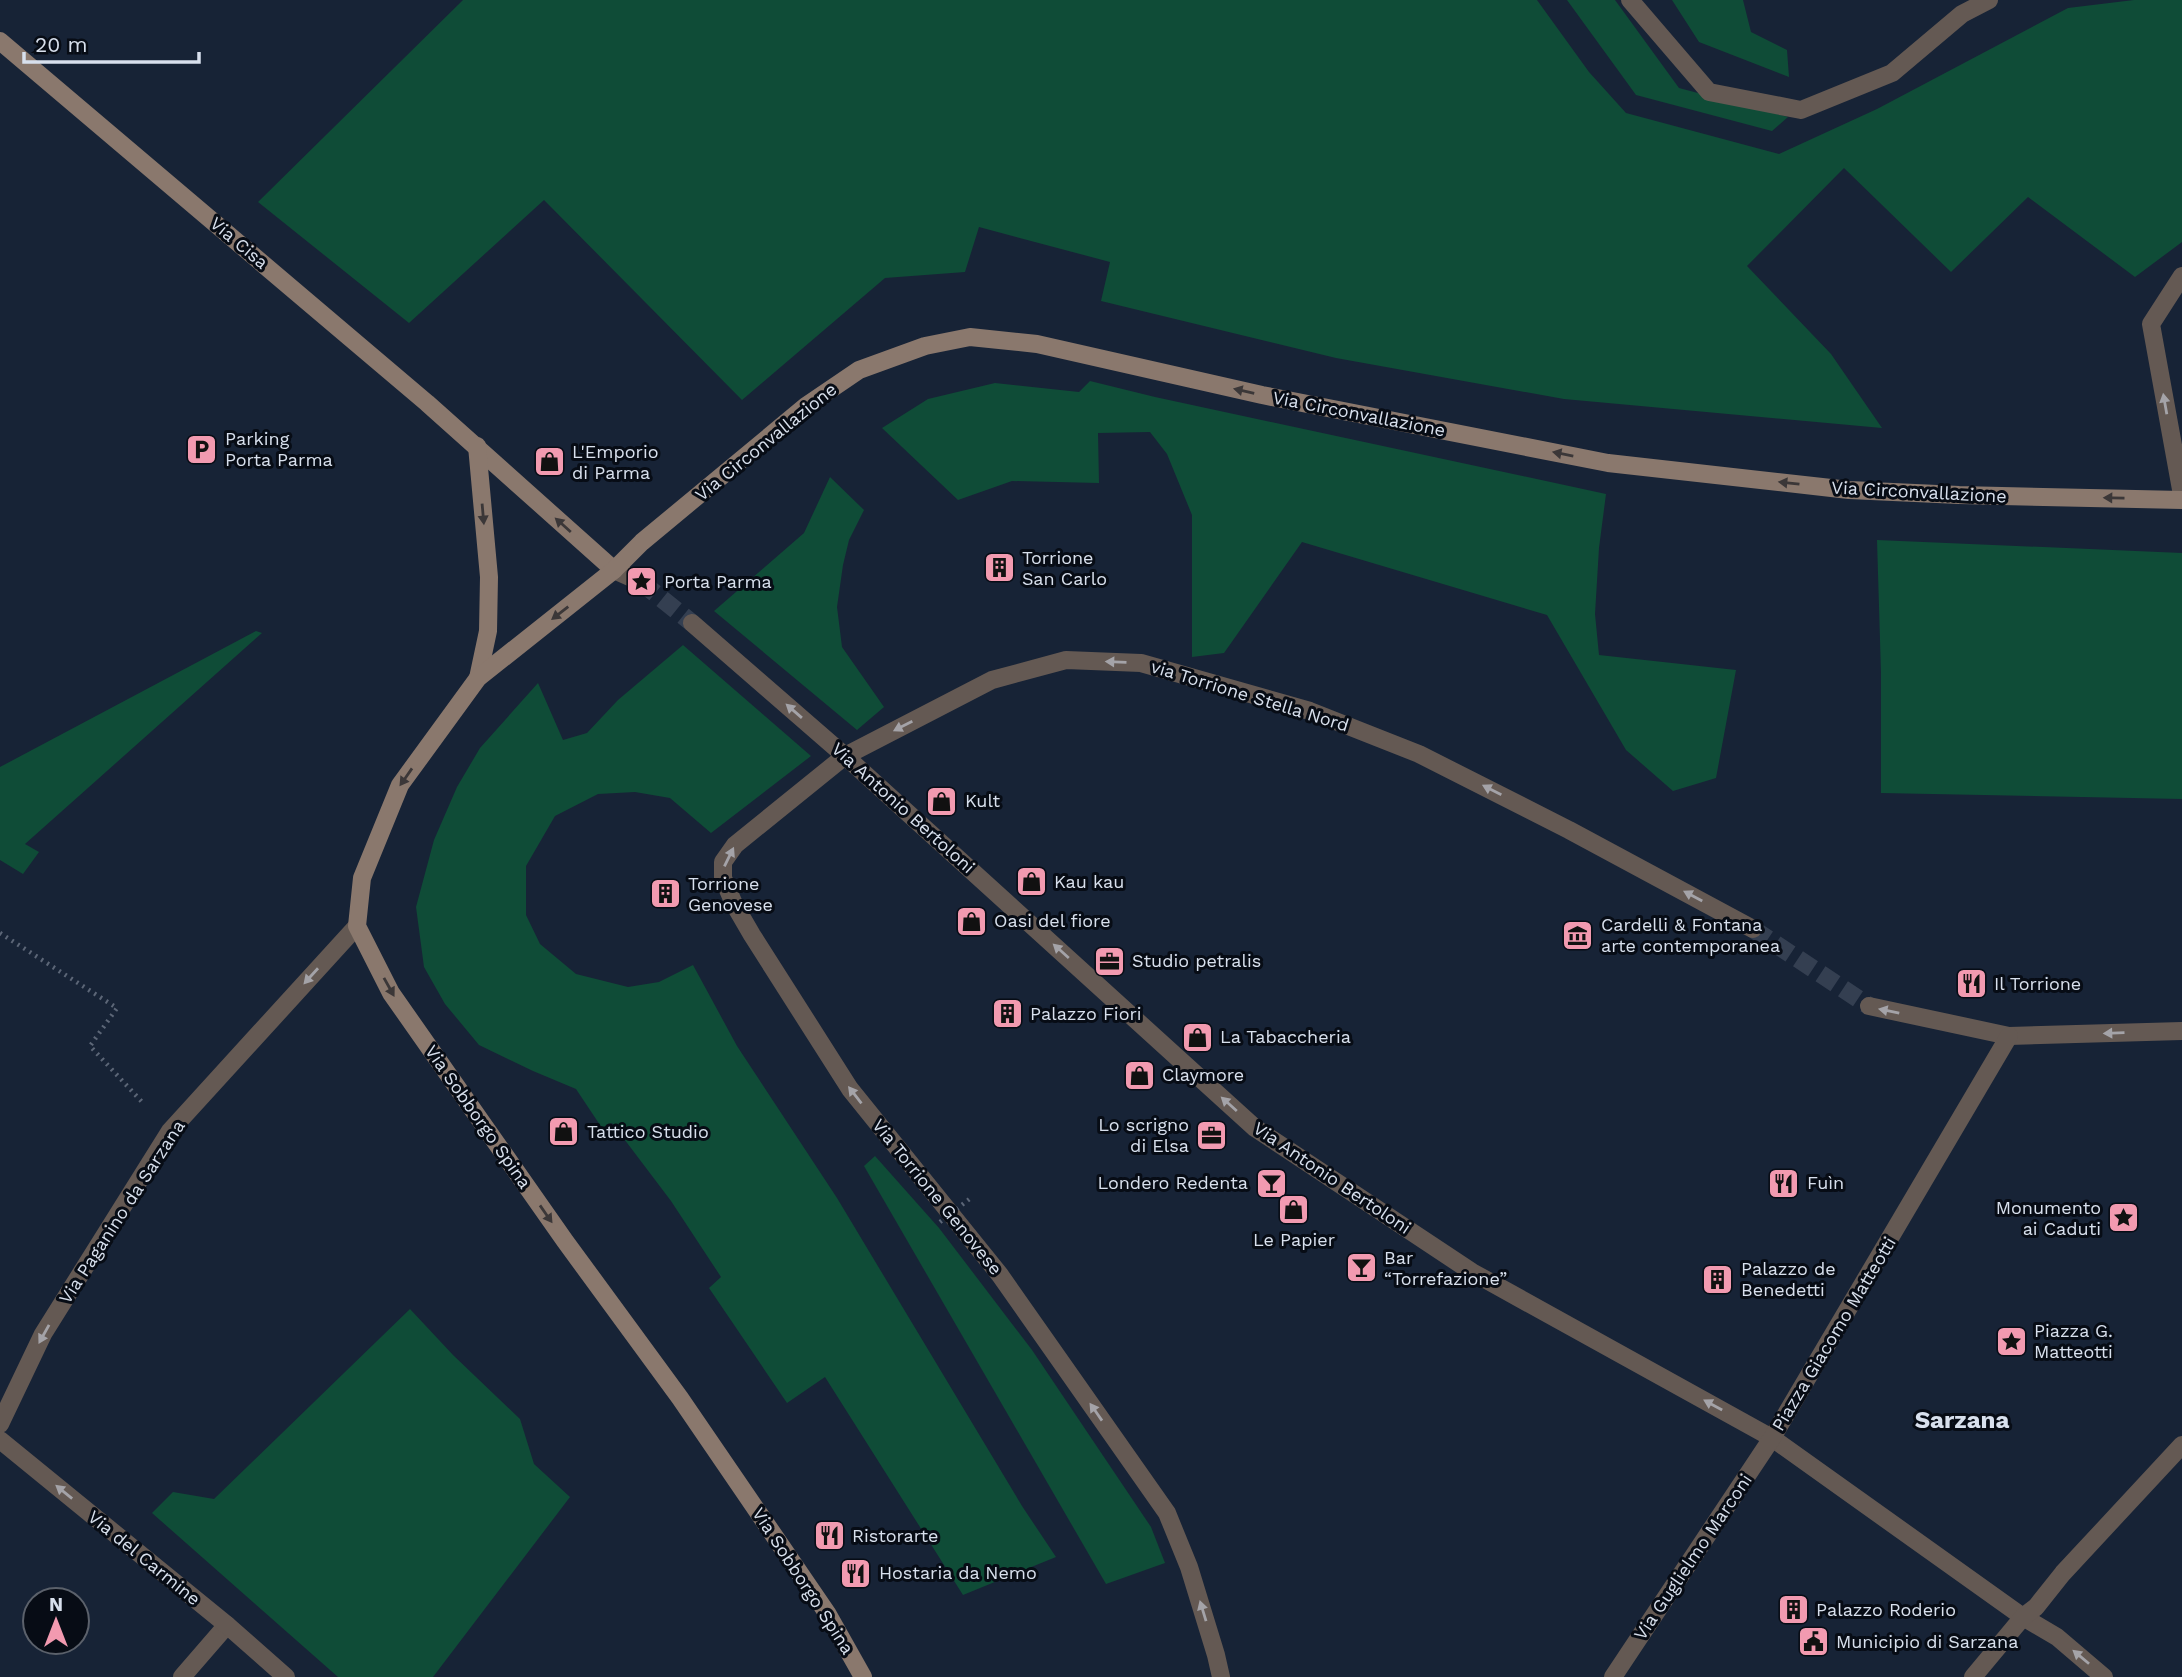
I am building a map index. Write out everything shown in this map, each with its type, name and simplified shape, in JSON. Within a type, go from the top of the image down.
[{"type":"street","points":[[1630,0],[1709,92],[1801,110],[1892,74],[1962,14],[1989,0]]},
{"type":"street","name":"Via Cisa","points":[[0,41],[477,446],[614,570]]},
{"type":"street","points":[[2182,276],[2151,324],[2182,498]]},
{"type":"street","name":"Via Circonvallazione","points":[[614,570],[642,542],[806,406],[859,370],[925,346],[970,337],[1037,344],[1262,395],[1608,463],[1849,490],[1959,495],[2182,498]]},
{"type":"street","points":[[477,446],[489,577],[488,631],[478,678]]},
{"type":"street","points":[[357,926],[362,878],[400,785],[478,678],[614,570],[641,582]]},
{"type":"street","name":"Via Antonio Bertoloni","points":[[692,623],[845,755],[1255,1128],[1472,1272],[1772,1438]]},
{"type":"street","name":"via Torrione Stella Nord","points":[[845,755],[992,680],[1066,660],[1141,663],[1310,711],[1419,754],[1569,830],[1753,929]]},
{"type":"street","name":"Via Torrione Genovese","points":[[845,755],[735,845],[723,862],[723,878],[752,935],[850,1089],[945,1218],[1000,1275],[1167,1513],[1189,1567],[1221,1677]]},
{"type":"street","name":"Via Paganino da Sarzana","points":[[0,1424],[43,1334],[170,1131],[357,926]]},
{"type":"street","name":"Via Sobborgo Spina","points":[[357,926],[391,993],[565,1241],[680,1398],[827,1613],[863,1677]]},
{"type":"street","points":[[1869,1006],[2009,1037],[2182,1031]]},
{"type":"street","name":"Piazza Giacomo Matteotti","points":[[2009,1037],[1772,1438],[2023,1617],[2057,1637],[2104,1677]]},
{"type":"street","name":"Via Guglielmo Marconi","points":[[1613,1677],[1772,1438]]},
{"type":"street","name":"Via del Carmine","points":[[0,1440],[286,1677]]},
{"type":"street","points":[[1973,1677],[2023,1617],[2036,1607],[2063,1573],[2182,1445]]},
{"type":"street","points":[[182,1677],[227,1626]]},
{"type":"path","points":[[0,933],[117,1008],[90,1046],[170,1131]]},
{"type":"path","points":[[945,1218],[972,1197]]},
{"type":"green space","points":[[463,0],[1537,0],[1589,72],[1626,113],[1779,154],[1877,109],[2068,8],[2134,0],[2182,0],[2182,242],[2135,277],[2028,197],[1951,272],[1844,168],[1747,266],[1831,354],[1882,428],[1564,399],[1336,358],[1101,301],[1110,262],[979,227],[965,272],[885,278],[742,400],[544,200],[409,323],[258,202]]},
{"type":"green space","points":[[1567,0],[1615,0],[1679,88],[1788,117],[1772,131],[1636,95]]},
{"type":"green space","points":[[1672,0],[1743,0],[1751,32],[1787,50],[1789,77],[1699,42]]},
{"type":"green space","points":[[1090,381],[1606,494],[1595,614],[1599,655],[1736,670],[1716,778],[1673,791],[1626,750],[1547,615],[1302,542],[1224,653],[1192,657],[1192,515],[1167,454],[1150,432],[1098,433],[1099,483],[1012,481],[958,500],[882,428],[928,399],[995,383],[1079,392]]},
{"type":"green space","points":[[830,477],[864,510],[849,540],[837,607],[842,647],[884,707],[857,730],[714,611],[804,533]]},
{"type":"green space","points":[[1877,540],[2182,553],[2182,799],[1881,793]]},
{"type":"green space","points":[[256,631],[262,633],[25,844],[39,852],[23,874],[0,860],[0,767]]},
{"type":"green space","points":[[683,645],[811,756],[711,833],[670,798],[635,792],[598,794],[555,816],[526,866],[526,915],[540,944],[576,974],[628,987],[659,982],[693,965],[737,1046],[837,1198],[1022,1506],[1056,1557],[963,1595],[825,1377],[787,1403],[709,1288],[721,1277],[671,1201],[612,1123],[602,1128],[576,1089],[479,1045],[445,1004],[424,967],[416,907],[434,840],[457,787],[480,748],[538,683],[563,740],[587,733],[618,700]]},
{"type":"green space","points":[[875,1156],[939,1228],[1032,1350],[1151,1527],[1165,1563],[1106,1584],[864,1166]]},
{"type":"green space","points":[[410,1309],[453,1355],[520,1419],[534,1464],[570,1497],[433,1677],[338,1677],[152,1513],[173,1492],[214,1499]]},
{"type":"tunnel","points":[[641,582],[692,623]]},
{"type":"tunnel","points":[[1753,929],[1869,1006]]},
{"type":"place","name":"Parking Porta Parma","points":[[202,449]]},
{"type":"place","name":"L'Emporio di Parma","points":[[549,462]]},
{"type":"place","name":"Torrione San Carlo","points":[[999,568]]},
{"type":"place","name":"Porta Parma","points":[[641,582]]},
{"type":"place","name":"Kult","points":[[942,801]]},
{"type":"place","name":"Kau kau","points":[[1031,882]]},
{"type":"place","name":"Torrione Genovese","points":[[665,894]]},
{"type":"place","name":"Oasi del fiore","points":[[971,921]]},
{"type":"place","name":"Cardelli & Fontana arte contemporanea","points":[[1578,935]]},
{"type":"place","name":"Studio petralis","points":[[1109,961]]},
{"type":"place","name":"Il Torrione","points":[[1971,984]]},
{"type":"place","name":"Palazzo Fiori","points":[[1007,1014]]},
{"type":"place","name":"La Tabaccheria","points":[[1197,1037]]},
{"type":"place","name":"Claymore","points":[[1139,1075]]},
{"type":"place","name":"Tattico Studio","points":[[564,1132]]},
{"type":"place","name":"Lo scrigno di Elsa","points":[[1212,1135]]},
{"type":"place","name":"Londero Redenta","points":[[1271,1183]]},
{"type":"place","name":"Fuìn","points":[[1784,1183]]},
{"type":"place","name":"Le Papier","points":[[1294,1209]]},
{"type":"place","name":"Monumento ai Caduti","points":[[2124,1218]]},
{"type":"place","name":"Bar “Torrefazione”","points":[[1361,1268]]},
{"type":"place","name":"Palazzo de Benedetti","points":[[1718,1279]]},
{"type":"place","name":"Piazza G. Matteotti","points":[[2011,1341]]},
{"type":"place","name":"Ristorarte","points":[[829,1536]]},
{"type":"place","name":"Hostaria da Nemo","points":[[856,1573]]},
{"type":"place","name":"Palazzo Roderio","points":[[1793,1610]]},
{"type":"place","name":"Municipio di Sarzana","points":[[1813,1642]]},
{"type":"district","name":"Sarzana","points":[[1962,1420]]}]
